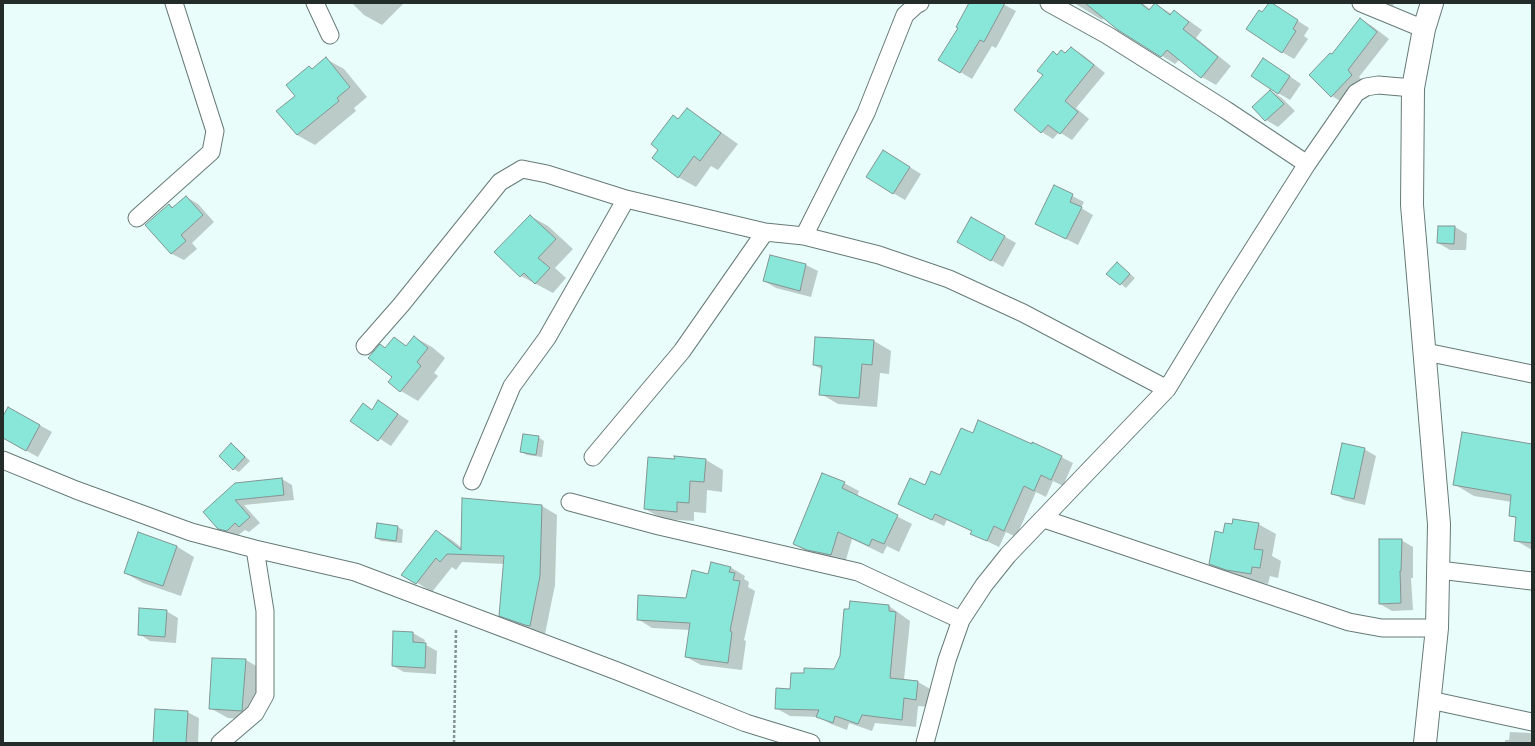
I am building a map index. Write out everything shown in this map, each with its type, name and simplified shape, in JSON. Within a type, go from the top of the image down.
[{"type":"street","points":[[137,218],[211,152],[215,131],[174,3]]},
{"type":"street","points":[[315,3],[330,35]]},
{"type":"street","points":[[804,236],[866,113],[905,15],[920,3]]},
{"type":"street","points":[[1049,3],[1114,39],[1226,110],[1307,164]]},
{"type":"street","points":[[1361,3],[1424,29]]},
{"type":"street","points":[[1425,743],[1437,628],[1439,524],[1426,352],[1412,205],[1412,88],[1424,29],[1432,3]]},
{"type":"street","points":[[925,743],[947,660],[960,620],[984,585],[1008,555],[1044,519],[1166,389],[1307,164],[1356,93],[1366,87],[1378,85],[1412,88]]},
{"type":"street","points":[[365,346],[401,305],[500,182],[522,169],[547,174],[626,199],[765,232],[804,236],[879,255],[949,279],[1023,313],[1166,389]]},
{"type":"street","points":[[472,481],[512,386],[547,338],[626,199]]},
{"type":"street","points":[[593,456],[682,351],[765,232]]},
{"type":"street","points":[[1426,352],[1532,374]]},
{"type":"street","points":[[3,460],[76,490],[191,532],[255,549],[355,572],[617,671],[746,723],[810,743]]},
{"type":"street","points":[[570,502],[659,526],[858,572],[960,620]]},
{"type":"street","points":[[1044,519],[1349,622],[1382,628],[1437,628]]},
{"type":"street","points":[[220,743],[255,713],[264,695],[265,611],[255,549]]},
{"type":"street","points":[[1439,570],[1532,581]]},
{"type":"street","points":[[1430,700],[1532,722]]},
{"type":"path","points":[[454,743],[457,611]]},
{"type":"building","points":[[969,3],[1005,3],[984,42],[980,40],[960,73],[938,60],[958,28],[956,27]]},
{"type":"building","points":[[1085,3],[1140,3],[1149,10],[1155,3],[1170,15],[1174,10],[1189,22],[1183,29],[1218,57],[1201,78],[1167,50],[1161,57],[1118,30]]},
{"type":"building","points":[[1269,3],[1272,3],[1298,20],[1293,29],[1296,31],[1282,53],[1246,29],[1259,10],[1262,12]]},
{"type":"building","points":[[1360,18],[1377,32],[1348,70],[1352,75],[1331,97],[1309,75],[1330,53],[1332,54]]},
{"type":"building","points":[[1071,47],[1094,65],[1065,101],[1078,112],[1060,134],[1048,125],[1041,133],[1014,110],[1043,75],[1037,71],[1053,51],[1057,55],[1061,50],[1065,53]]},
{"type":"building","points":[[326,57],[350,87],[337,98],[339,101],[297,135],[276,111],[295,96],[286,85],[309,66],[312,69]]},
{"type":"building","points":[[1263,58],[1290,76],[1278,94],[1251,76]]},
{"type":"building","points":[[1270,90],[1284,104],[1265,121],[1252,107]]},
{"type":"building","points":[[687,108],[721,133],[700,161],[694,156],[678,178],[652,158],[658,150],[651,144],[673,115],[678,119]]},
{"type":"building","points":[[883,150],[910,167],[893,194],[866,177]]},
{"type":"building","points":[[1054,185],[1073,194],[1070,202],[1082,207],[1066,239],[1035,224]]},
{"type":"building","points":[[186,196],[203,215],[181,235],[186,241],[171,254],[145,225],[169,204],[172,208]]},
{"type":"building","points":[[530,215],[556,239],[538,258],[550,268],[535,284],[524,273],[520,277],[494,252]]},
{"type":"building","points":[[971,217],[1005,236],[991,261],[957,242]]},
{"type":"building","points":[[1438,226],[1455,226],[1454,244],[1437,243]]},
{"type":"building","points":[[770,255],[806,264],[800,291],[763,281]]},
{"type":"building","points":[[1117,262],[1130,274],[1120,285],[1106,274]]},
{"type":"building","points":[[414,336],[428,348],[417,362],[421,366],[400,392],[388,382],[392,377],[368,358],[380,344],[385,348],[394,337],[406,346]]},
{"type":"building","points":[[815,337],[874,340],[872,365],[862,364],[859,398],[819,395],[822,366],[813,365]]},
{"type":"building","points":[[378,400],[398,414],[378,441],[350,421],[363,403],[372,410]]},
{"type":"building","points":[[8,407],[40,425],[26,451],[3,438],[3,416]]},
{"type":"building","points":[[978,420],[1062,456],[1051,480],[1041,475],[1034,491],[1024,486],[1004,531],[994,526],[987,541],[970,534],[972,531],[935,514],[932,520],[898,504],[910,478],[925,485],[931,471],[940,475],[961,428],[973,433]]},
{"type":"building","points":[[1462,432],[1532,444],[1532,543],[1514,541],[1516,517],[1509,516],[1511,495],[1453,485]]},
{"type":"building","points":[[523,434],[539,436],[536,455],[520,452]]},
{"type":"building","points":[[231,443],[245,457],[233,470],[219,456]]},
{"type":"building","points":[[1342,443],[1365,448],[1354,499],[1331,494]]},
{"type":"building","points":[[674,456],[706,459],[704,482],[690,481],[689,503],[677,502],[677,512],[644,509],[648,457],[675,459]]},
{"type":"building","points":[[822,473],[845,482],[842,488],[898,515],[884,544],[872,539],[869,546],[838,532],[831,555],[807,550],[793,544]]},
{"type":"building","points":[[282,478],[284,495],[235,500],[250,517],[239,527],[235,523],[227,531],[218,529],[203,512],[235,483]]},
{"type":"building","points":[[462,498],[542,505],[540,576],[530,626],[499,616],[504,556],[447,554],[440,562],[436,558],[416,584],[401,575],[436,530],[461,550]]},
{"type":"building","points":[[1233,519],[1259,523],[1254,549],[1263,550],[1260,568],[1252,567],[1251,574],[1226,570],[1209,564],[1215,531],[1223,533],[1225,523],[1232,524]]},
{"type":"building","points":[[377,523],[398,526],[396,541],[375,538]]},
{"type":"building","points":[[138,532],[177,546],[163,586],[124,573]]},
{"type":"building","points":[[1379,539],[1402,539],[1400,571],[1401,603],[1379,604]]},
{"type":"building","points":[[711,562],[731,567],[729,572],[735,573],[733,580],[740,581],[730,631],[732,632],[728,663],[685,657],[690,623],[637,620],[638,595],[686,598],[692,570],[708,574]]},
{"type":"building","points":[[850,601],[889,605],[889,611],[896,612],[890,678],[918,681],[916,700],[904,698],[902,720],[862,715],[858,724],[835,716],[833,723],[816,717],[819,710],[775,709],[776,688],[790,689],[791,673],[804,673],[804,668],[834,669],[840,656],[844,609],[849,609]]},
{"type":"building","points":[[139,608],[167,610],[165,637],[138,635]]},
{"type":"building","points":[[393,631],[413,632],[413,642],[426,643],[425,668],[392,666]]},
{"type":"building","points":[[212,658],[246,659],[242,711],[209,709]]},
{"type":"building","points":[[155,709],[188,711],[186,743],[153,743]]}]
